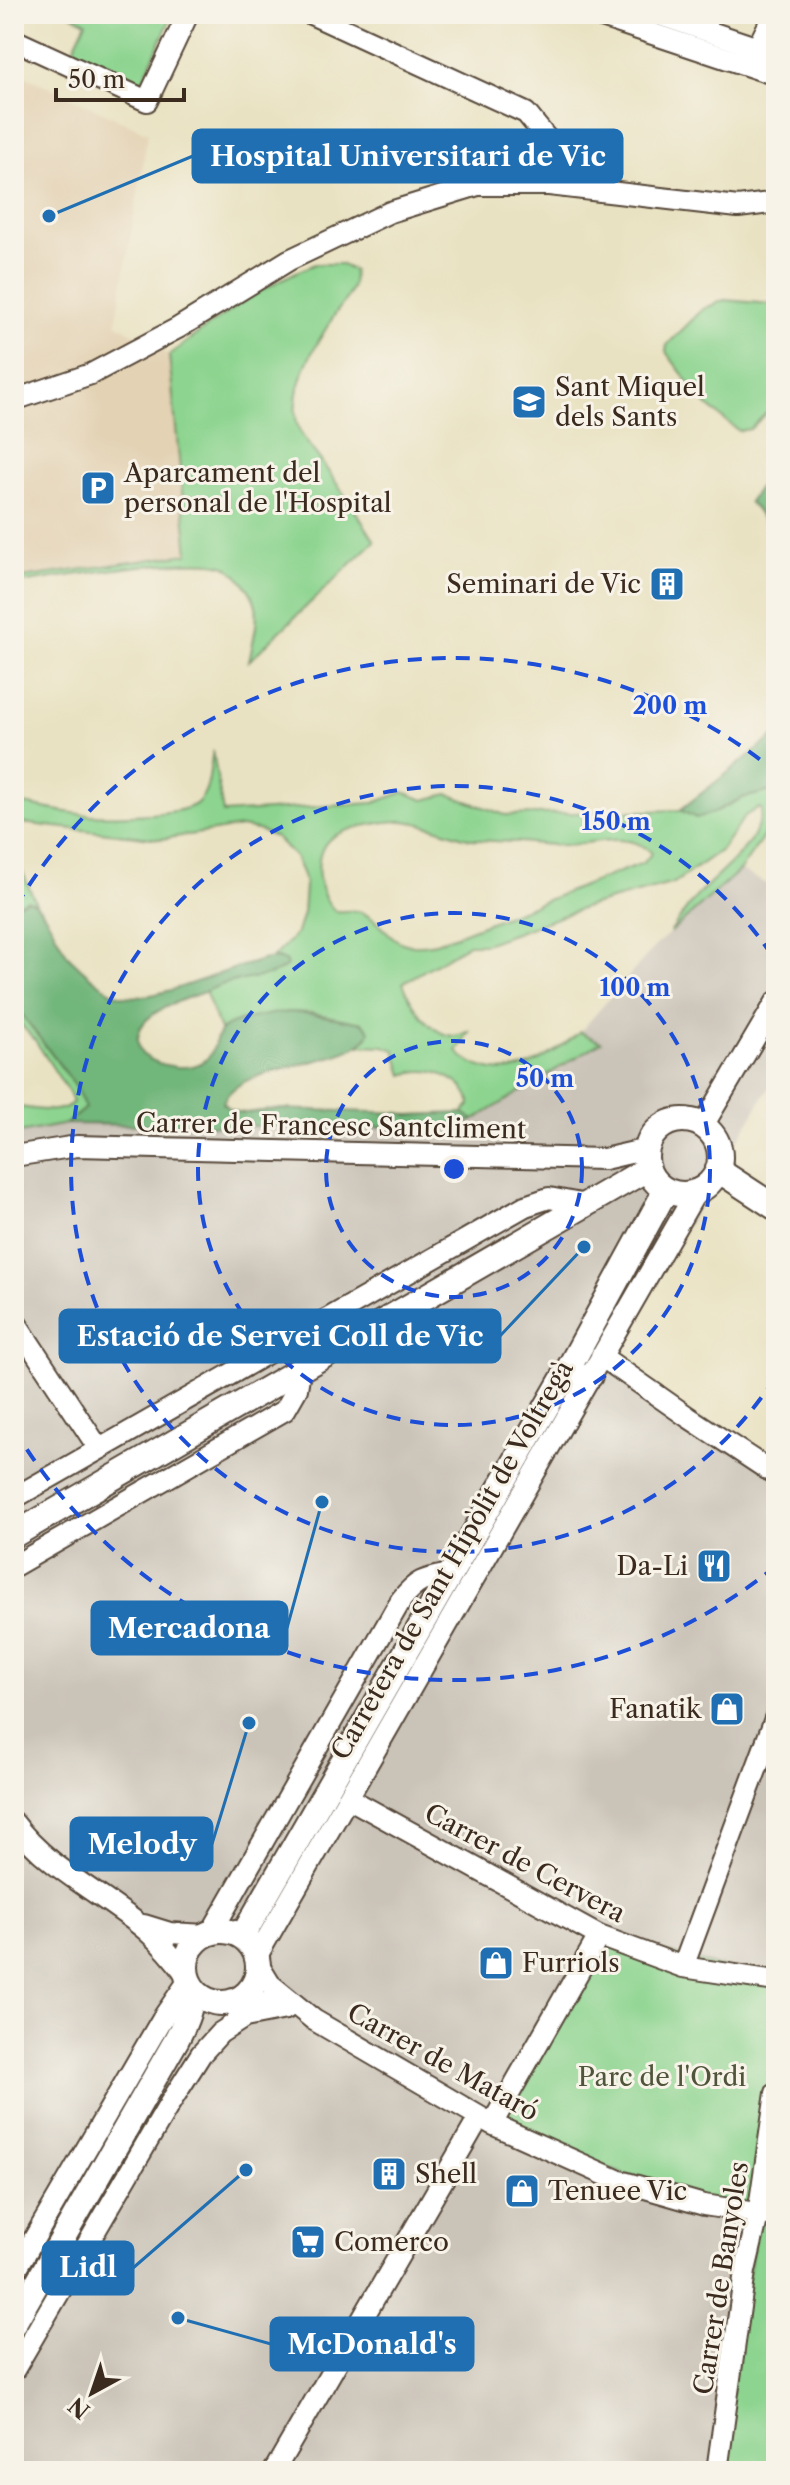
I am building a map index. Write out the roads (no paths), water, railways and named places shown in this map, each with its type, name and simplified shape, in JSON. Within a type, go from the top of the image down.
[{"type":"street","points":[[14,40],[147,101],[188,14]]},
{"type":"street","points":[[311,14],[526,113],[552,145],[549,185]]},
{"type":"street","points":[[593,14],[776,75]]},
{"type":"street","points":[[657,14],[766,51],[774,14]]},
{"type":"street","points":[[14,400],[91,374],[178,328],[289,260],[390,212],[478,185],[549,185],[738,207],[770,203],[776,199]]},
{"type":"street","points":[[703,1126],[776,1002]]},
{"type":"street","points":[[14,1535],[586,1205],[647,1159],[655,1132],[666,1124],[684,1120],[703,1126],[713,1134],[720,1158],[718,1170],[707,1186],[684,1194],[666,1190],[656,1182],[647,1159]]},
{"type":"street","name":"Carrer de Francesc Santcliment","points":[[14,1156],[77,1146],[647,1159]]},
{"type":"street","points":[[718,1170],[776,1208]]},
{"type":"street","name":"Carretera de Sant Hipòlit de Voltregà","points":[[253,1953],[450,1574],[666,1190]]},
{"type":"street","name":"Carretera de Sant Hipòlit de Voltregà","points":[[253,1953],[348,1798],[696,1192]]},
{"type":"street","points":[[14,1498],[525,1206],[549,1198],[586,1205]]},
{"type":"street","points":[[14,1320],[99,1449]]},
{"type":"street","points":[[559,1385],[596,1366],[688,1417],[776,1475]]},
{"type":"street","points":[[14,1566],[285,1410],[297,1389],[300,1370]]},
{"type":"street","name":"Carretera de Sant Hipòlit de Voltregà","points":[[209,1934],[401,1600],[422,1579],[450,1574]]},
{"type":"street","points":[[683,1967],[776,1716]]},
{"type":"street","name":"Carrer de Cervera","points":[[348,1798],[599,1936],[683,1967],[776,1981]]},
{"type":"street","points":[[17,1835],[164,1946],[199,1995],[209,2001],[236,2000]]},
{"type":"street","points":[[133,1920],[170,1933],[227,1931],[253,1953],[255,1984],[236,2000],[196,2019],[176,2041],[170,2103]]},
{"type":"street","points":[[14,2323],[176,2041],[188,2016],[192,1995],[186,1963],[189,1953],[198,1940],[209,1934]]},
{"type":"street","points":[[274,2471],[599,1936]]},
{"type":"street","name":"Carrer de Mataró","points":[[253,1953],[270,1984],[314,2020],[485,2121],[617,2180],[704,2205],[767,2215]]},
{"type":"street","points":[[14,2273],[162,2019],[189,1981]]},
{"type":"street","name":"Carrer de Mataró","points":[[236,2000],[286,2009],[314,2020]]},
{"type":"street","points":[[14,2370],[201,2054],[220,2033],[245,2017],[286,2009]]},
{"type":"street","name":"Carrer de Banyoles","points":[[717,2471],[745,2271],[767,2215],[776,2093]]},
{"type":"place","name":"Hospital Universitari de Vic","points":[[49,216]]},
{"type":"place","name":"Sant Miquel dels Sants","points":[[529,402]]},
{"type":"place","name":"Aparcament del personal de l'Hospital","points":[[98,488]]},
{"type":"place","name":"Seminari de Vic","points":[[667,584]]},
{"type":"place","name":"Estació de Servei Coll de Vic","points":[[584,1247]]},
{"type":"place","name":"Mercadona","points":[[322,1502]]},
{"type":"place","name":"Da-Li","points":[[714,1566]]},
{"type":"place","name":"Fanatik","points":[[727,1709]]},
{"type":"place","name":"Melody","points":[[249,1723]]},
{"type":"place","name":"Furriols","points":[[496,1963]]},
{"type":"place","name":"Lidl","points":[[246,2170]]},
{"type":"place","name":"Shell","points":[[389,2174]]},
{"type":"place","name":"Tenuee Vic","points":[[522,2191]]},
{"type":"place","name":"Comerco","points":[[308,2242]]},
{"type":"place","name":"McDonald's","points":[[178,2318]]},
{"type":"park label","name":"Parc de l'Ordi","points":[[662,2077]]}]
